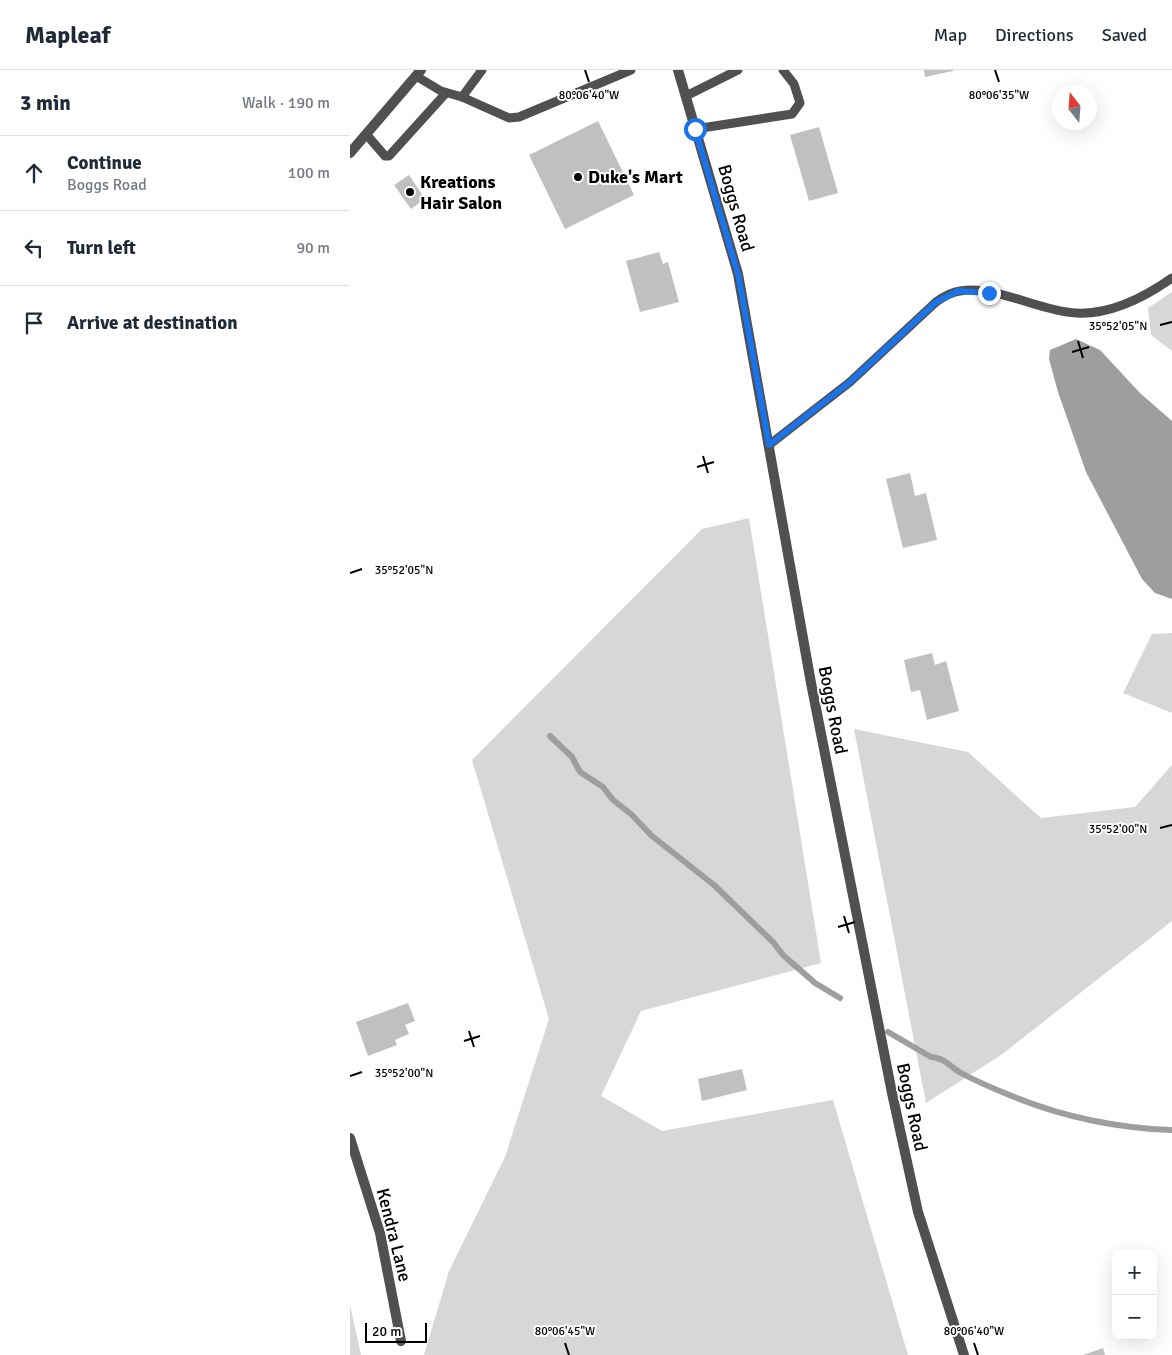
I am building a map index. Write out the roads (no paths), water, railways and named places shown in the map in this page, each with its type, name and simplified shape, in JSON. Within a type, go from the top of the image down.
[{"type":"street","name":"Boggs Road","points":[[678,70],[738,274],[811,683],[892,1093],[918,1212],[964,1355]]},
{"type":"street","points":[[350,153],[418,73]]},
{"type":"street","name":"Kendra Lane","points":[[350,1138],[380,1233],[402,1341]]},
{"type":"lane","points":[[462,97],[482,70]]},
{"type":"lane","points":[[418,73],[446,93],[462,97],[509,118],[520,117],[631,70]]},
{"type":"lane","points":[[686,96],[738,70]]},
{"type":"lane","points":[[695,129],[792,114],[800,103],[794,84],[783,70]]},
{"type":"lane","points":[[366,134],[384,156],[389,156],[446,93]]},
{"type":"lane","points":[[769,445],[850,382],[936,302],[946,296],[968,290],[989,293],[1052,310],[1077,313],[1094,312],[1115,308],[1172,278]]},
{"type":"waterway","points":[[550,736],[572,757],[580,772],[603,787],[613,800],[631,814],[652,836],[714,885],[773,942],[783,955],[815,983],[840,998]]},
{"type":"waterway","points":[[888,1032],[967,1076],[1047,1109],[1109,1124],[1172,1130]]},
{"type":"place","name":"Duke's Mart","points":[[578,177]]},
{"type":"place","name":"Kreations Hair Salon","points":[[410,192]]}]
